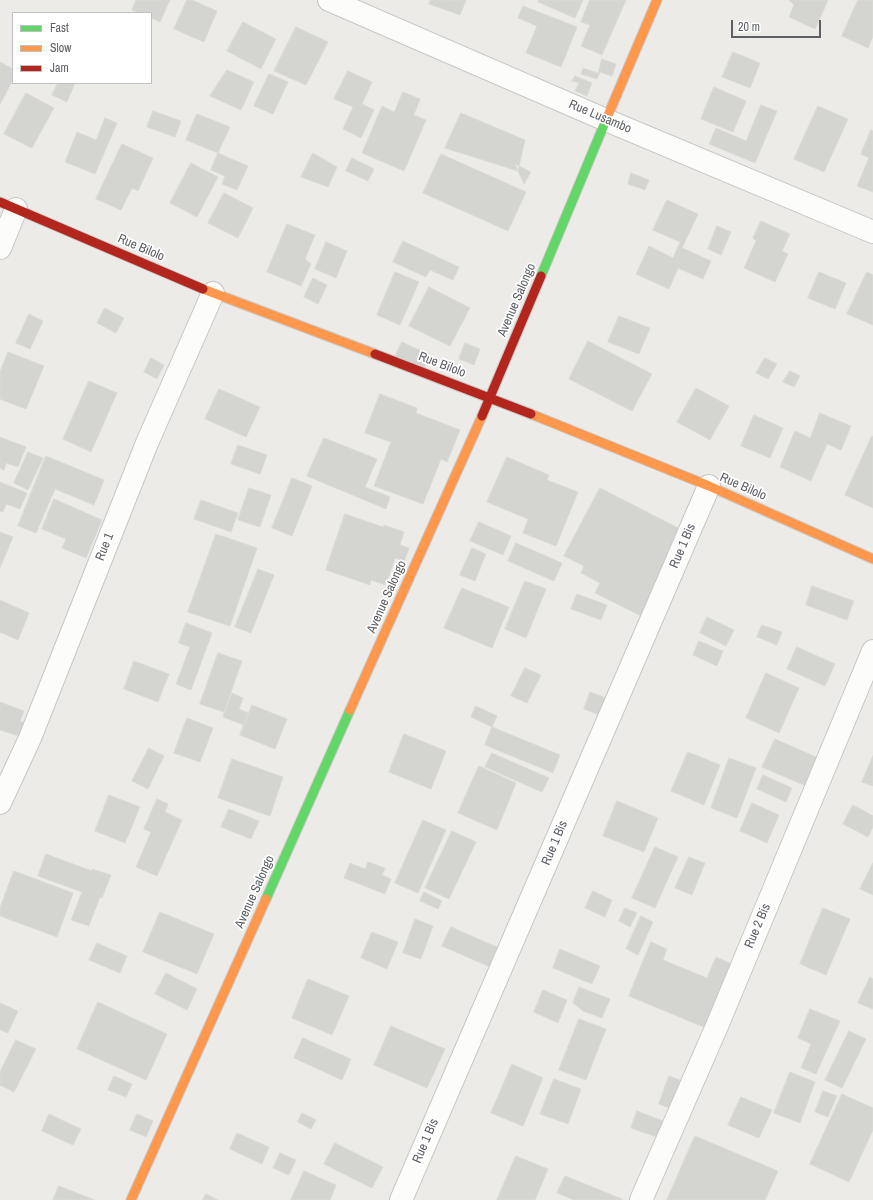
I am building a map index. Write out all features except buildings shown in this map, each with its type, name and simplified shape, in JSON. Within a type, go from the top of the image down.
[{"type":"street","name":"Rue Lusambo","points":[[329,0],[606,120],[873,232]]},
{"type":"street","name":"Avenue Salongo","points":[[132,1200],[490,397],[657,0]]},
{"type":"street","name":"Rue Bilolo","points":[[8,206],[213,293],[490,397],[709,486],[873,559]]},
{"type":"street","points":[[0,248],[8,206]]},
{"type":"street","name":"Rue 1","points":[[0,803],[30,738],[147,443],[213,293]]},
{"type":"street","name":"Rue 1 Bis","points":[[401,1200],[709,486]]},
{"type":"street","name":"Rue 2 Bis","points":[[641,1200],[720,1018],[873,651]]},
{"type":"traffic: fast","points":[[541,276],[606,120]]},
{"type":"traffic: fast","points":[[266,899],[350,710]]},
{"type":"traffic: slow","points":[[606,120],[657,0]]},
{"type":"traffic: slow","points":[[203,289],[375,354]]},
{"type":"traffic: slow","points":[[531,414],[709,486],[873,559]]},
{"type":"traffic: slow","points":[[350,710],[482,416]]},
{"type":"traffic: slow","points":[[131,1200],[266,899]]},
{"type":"traffic: jam","points":[[0,202],[203,289]]},
{"type":"traffic: jam","points":[[482,416],[541,276]]},
{"type":"traffic: jam","points":[[375,354],[531,414]]}]
